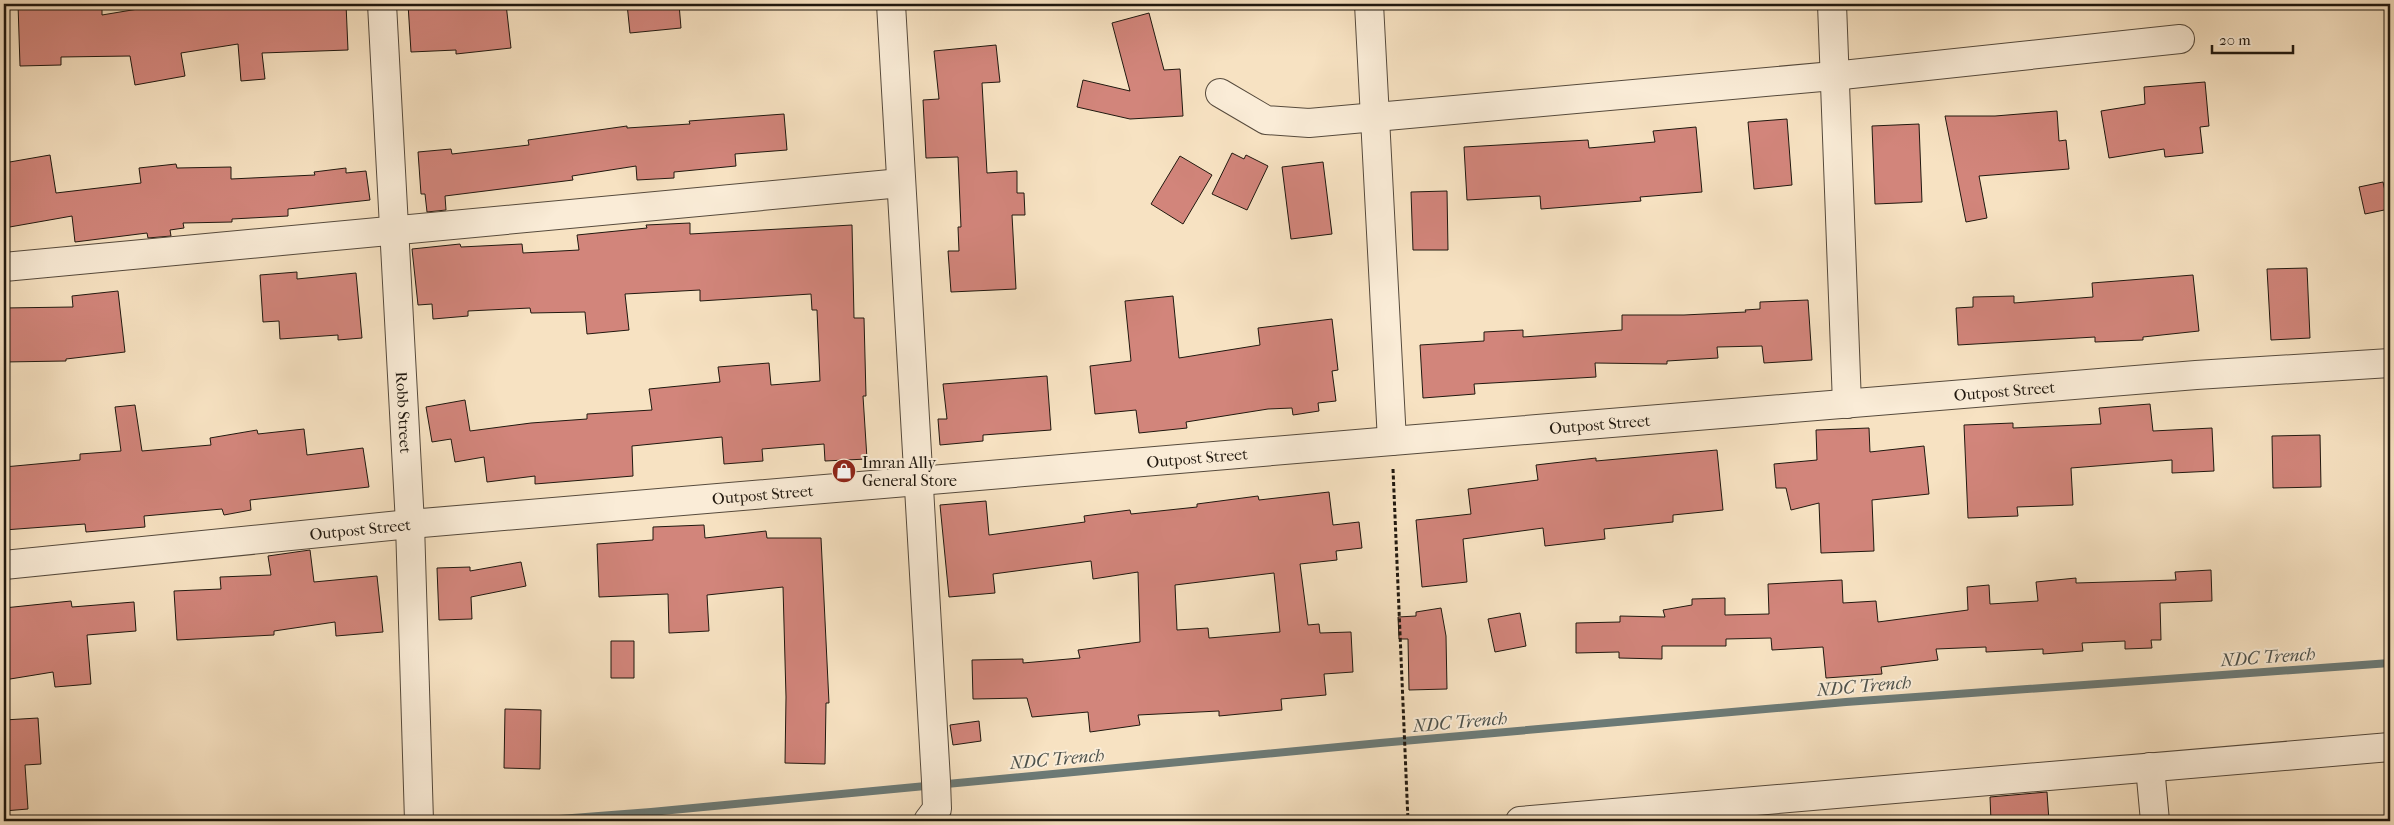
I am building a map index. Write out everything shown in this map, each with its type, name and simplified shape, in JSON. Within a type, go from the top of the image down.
[{"type":"street","name":"Robb Street","points":[[382,4],[410,524],[419,821]]},
{"type":"street","points":[[891,4],[936,781],[932,815]]},
{"type":"street","points":[[1369,4],[1392,441]]},
{"type":"street","points":[[1832,4],[1833,76],[1847,404]]},
{"type":"street","points":[[1220,92],[1266,120],[1309,123],[1833,76],[2180,39]]},
{"type":"street","points":[[4,267],[395,229],[901,184]]},
{"type":"street","name":"Outpost Street","points":[[4,565],[410,524],[2196,375],[2390,363]]},
{"type":"street","points":[[1520,821],[2390,747]]},
{"type":"street","points":[[2150,767],[2155,821]]},
{"type":"path","points":[[1392,441],[1408,821]]},
{"type":"building","points":[[18,4],[59,4],[59,7],[102,6],[102,15],[168,4],[173,4],[174,9],[205,4],[346,4],[348,50],[262,53],[265,79],[241,81],[238,44],[181,53],[185,76],[135,85],[130,56],[61,57],[61,65],[20,66]]},
{"type":"building","points":[[408,4],[506,4],[511,48],[456,54],[456,50],[411,52]]},
{"type":"building","points":[[627,4],[679,4],[681,28],[630,33]]},
{"type":"building","points":[[1149,13],[1164,70],[1180,69],[1183,116],[1130,119],[1077,107],[1083,80],[1130,91],[1112,23]]},
{"type":"building","points":[[996,45],[1000,82],[982,83],[987,173],[1017,171],[1017,193],[1024,193],[1025,215],[1012,215],[1016,289],[951,292],[948,251],[959,251],[958,227],[961,227],[958,157],[926,158],[923,100],[939,99],[934,51]]},
{"type":"building","points":[[2205,82],[2209,126],[2200,127],[2203,153],[2165,157],[2164,149],[2109,158],[2101,111],[2145,104],[2144,87]]},
{"type":"building","points":[[2057,111],[2059,141],[2066,140],[2069,169],[1979,176],[1987,218],[1966,222],[1945,116],[1995,116]]},
{"type":"building","points":[[784,114],[787,150],[735,154],[736,166],[674,172],[674,178],[637,180],[636,166],[572,176],[573,180],[445,196],[446,210],[427,212],[425,194],[421,194],[418,152],[451,149],[452,154],[529,145],[528,140],[627,126],[627,128],[690,124],[689,121]]},
{"type":"building","points":[[1787,119],[1792,185],[1754,189],[1748,122]]},
{"type":"building","points":[[1919,124],[1922,202],[1875,204],[1872,126]]},
{"type":"building","points":[[1696,127],[1702,192],[1640,197],[1641,201],[1541,209],[1540,196],[1467,200],[1464,147],[1588,140],[1589,148],[1655,142],[1653,131]]},
{"type":"building","points":[[1232,153],[1244,159],[1246,155],[1268,166],[1247,210],[1212,194]]},
{"type":"building","points":[[50,155],[56,193],[141,183],[139,168],[176,164],[177,168],[231,167],[231,179],[315,175],[314,172],[346,168],[346,173],[366,171],[370,200],[288,209],[288,216],[232,219],[232,222],[183,223],[184,228],[170,230],[171,236],[148,238],[147,233],[75,242],[72,216],[4,228],[4,163]]},
{"type":"building","points":[[1180,156],[1212,175],[1183,224],[1151,204]]},
{"type":"building","points":[[1323,162],[1332,234],[1291,239],[1282,167]]},
{"type":"building","points":[[2383,182],[2389,209],[2365,214],[2359,187]]},
{"type":"building","points":[[1447,191],[1448,250],[1413,250],[1411,192]]},
{"type":"building","points":[[690,223],[690,234],[852,225],[854,318],[864,318],[866,396],[863,396],[867,459],[825,461],[824,444],[762,449],[763,461],[724,464],[722,437],[632,446],[633,476],[535,484],[535,476],[487,482],[484,457],[455,462],[451,439],[432,442],[426,407],[465,400],[470,431],[531,423],[587,419],[587,414],[652,410],[649,389],[720,382],[718,367],[769,363],[771,385],[820,381],[817,310],[812,310],[811,294],[700,301],[700,290],[625,294],[629,330],[587,334],[585,312],[531,313],[530,308],[468,311],[468,316],[433,319],[432,304],[418,305],[412,249],[460,244],[461,247],[522,244],[523,253],[579,250],[577,235],[647,228],[646,225]]},
{"type":"building","points":[[2307,268],[2310,338],[2271,340],[2267,269]]},
{"type":"building","points":[[297,272],[297,279],[356,273],[362,338],[338,340],[338,335],[280,339],[279,321],[263,322],[260,275]]},
{"type":"building","points":[[2193,275],[2199,331],[2143,337],[2143,340],[2095,342],[2095,337],[1958,345],[1956,308],[1973,307],[1973,297],[2014,296],[2014,303],[2093,297],[2092,283]]},
{"type":"building","points":[[118,291],[125,352],[66,359],[66,361],[4,362],[4,308],[73,307],[72,296]]},
{"type":"building","points":[[1173,296],[1179,358],[1260,345],[1258,328],[1332,319],[1338,370],[1332,371],[1336,401],[1318,403],[1319,411],[1293,415],[1292,408],[1268,409],[1186,422],[1187,428],[1139,433],[1136,410],[1095,414],[1090,366],[1131,361],[1125,301]]},
{"type":"building","points":[[1808,300],[1812,360],[1764,363],[1762,346],[1717,347],[1718,358],[1667,361],[1667,364],[1595,363],[1596,377],[1474,384],[1475,394],[1423,398],[1420,345],[1484,341],[1484,332],[1523,330],[1523,337],[1622,330],[1622,315],[1746,312],[1745,310],[1760,309],[1760,302]]},
{"type":"building","points":[[1047,376],[1051,430],[983,435],[983,441],[940,445],[938,419],[947,419],[943,384]]},
{"type":"building","points":[[2150,404],[2153,431],[2212,428],[2214,471],[2172,473],[2172,460],[2071,468],[2073,505],[2017,507],[2018,516],[1968,518],[1964,425],[2013,423],[2013,428],[2101,424],[2099,408]]},
{"type":"building","points":[[135,405],[142,451],[211,445],[210,438],[257,430],[258,434],[304,429],[307,455],[363,448],[369,487],[250,500],[251,510],[224,515],[222,509],[144,516],[145,527],[86,532],[85,524],[4,530],[4,467],[80,460],[80,454],[121,451],[115,407]]},
{"type":"building","points":[[1869,428],[1870,452],[1924,446],[1929,494],[1872,500],[1874,551],[1821,553],[1819,503],[1791,510],[1786,488],[1776,488],[1774,464],[1817,460],[1816,430]]},
{"type":"building","points":[[2320,435],[2321,487],[2273,488],[2272,436]]},
{"type":"building","points":[[1717,450],[1723,510],[1673,515],[1673,522],[1604,529],[1605,539],[1545,546],[1543,528],[1463,539],[1467,582],[1422,587],[1416,520],[1471,514],[1468,489],[1538,480],[1536,465],[1596,458],[1596,461]]},
{"type":"building","points":[[1329,492],[1333,525],[1359,522],[1362,548],[1336,551],[1337,560],[1300,564],[1308,625],[1319,624],[1320,633],[1351,632],[1353,672],[1324,674],[1326,695],[1281,699],[1282,710],[1219,716],[1219,711],[1138,715],[1140,725],[1090,732],[1088,712],[1032,717],[1027,698],[973,699],[972,660],[1023,659],[1023,663],[1080,658],[1078,650],[1140,642],[1138,572],[1093,579],[1091,561],[993,574],[995,593],[949,597],[940,505],[986,501],[989,535],[1085,522],[1084,516],[1130,510],[1131,514],[1197,507],[1197,504],[1258,496],[1259,500]],"holes":[[[1274,573],[1280,632],[1209,638],[1208,628],[1177,630],[1175,585]]]},
{"type":"building","points":[[704,525],[705,538],[766,531],[767,538],[821,538],[829,703],[826,703],[825,764],[785,763],[786,697],[783,587],[707,595],[709,631],[669,633],[668,594],[599,597],[597,544],[653,540],[653,527]]},
{"type":"building","points":[[310,550],[314,582],[377,576],[383,632],[336,636],[335,622],[274,631],[274,635],[177,640],[174,591],[221,589],[220,577],[271,575],[268,556]]},
{"type":"building","points":[[521,562],[526,586],[471,597],[472,619],[439,620],[437,568],[470,567],[470,571]]},
{"type":"building","points":[[2211,570],[2212,601],[2160,603],[2161,640],[2151,640],[2152,648],[2125,649],[2125,641],[2082,643],[2083,651],[2043,654],[2043,649],[1986,652],[1986,647],[1936,649],[1938,660],[1881,667],[1882,674],[1826,678],[1823,647],[1772,650],[1771,638],[1726,639],[1726,646],[1662,646],[1662,659],[1619,658],[1619,652],[1576,653],[1576,623],[1620,622],[1620,616],[1665,617],[1663,610],[1692,605],[1692,599],[1725,598],[1725,615],[1769,614],[1768,584],[1842,580],[1843,603],[1876,601],[1878,622],[1968,610],[1967,587],[1989,585],[1990,604],[2038,601],[2036,582],[2076,578],[2076,583],[2176,580],[2175,572]]},
{"type":"building","points":[[71,601],[72,607],[134,602],[136,631],[87,635],[91,684],[55,687],[53,672],[4,680],[4,608]]},
{"type":"building","points":[[1441,608],[1446,636],[1447,689],[1409,690],[1408,639],[1399,639],[1398,617],[1416,616],[1416,612]]},
{"type":"building","points":[[1520,613],[1526,646],[1495,652],[1488,619]]},
{"type":"building","points":[[611,641],[634,641],[634,678],[611,678]]},
{"type":"building","points":[[505,709],[541,710],[540,769],[504,768]]},
{"type":"building","points":[[38,718],[41,764],[25,765],[28,809],[4,811],[4,720]]},
{"type":"building","points":[[979,721],[981,741],[953,745],[950,725]]},
{"type":"building","points":[[2047,792],[2049,821],[1991,821],[1990,797]]},
{"type":"waterway","name":"NDC Trench","points":[[533,821],[651,812],[1380,743],[1846,702],[2390,663]]},
{"type":"place","name":"Imran Ally General Store","points":[[844,471]]}]
